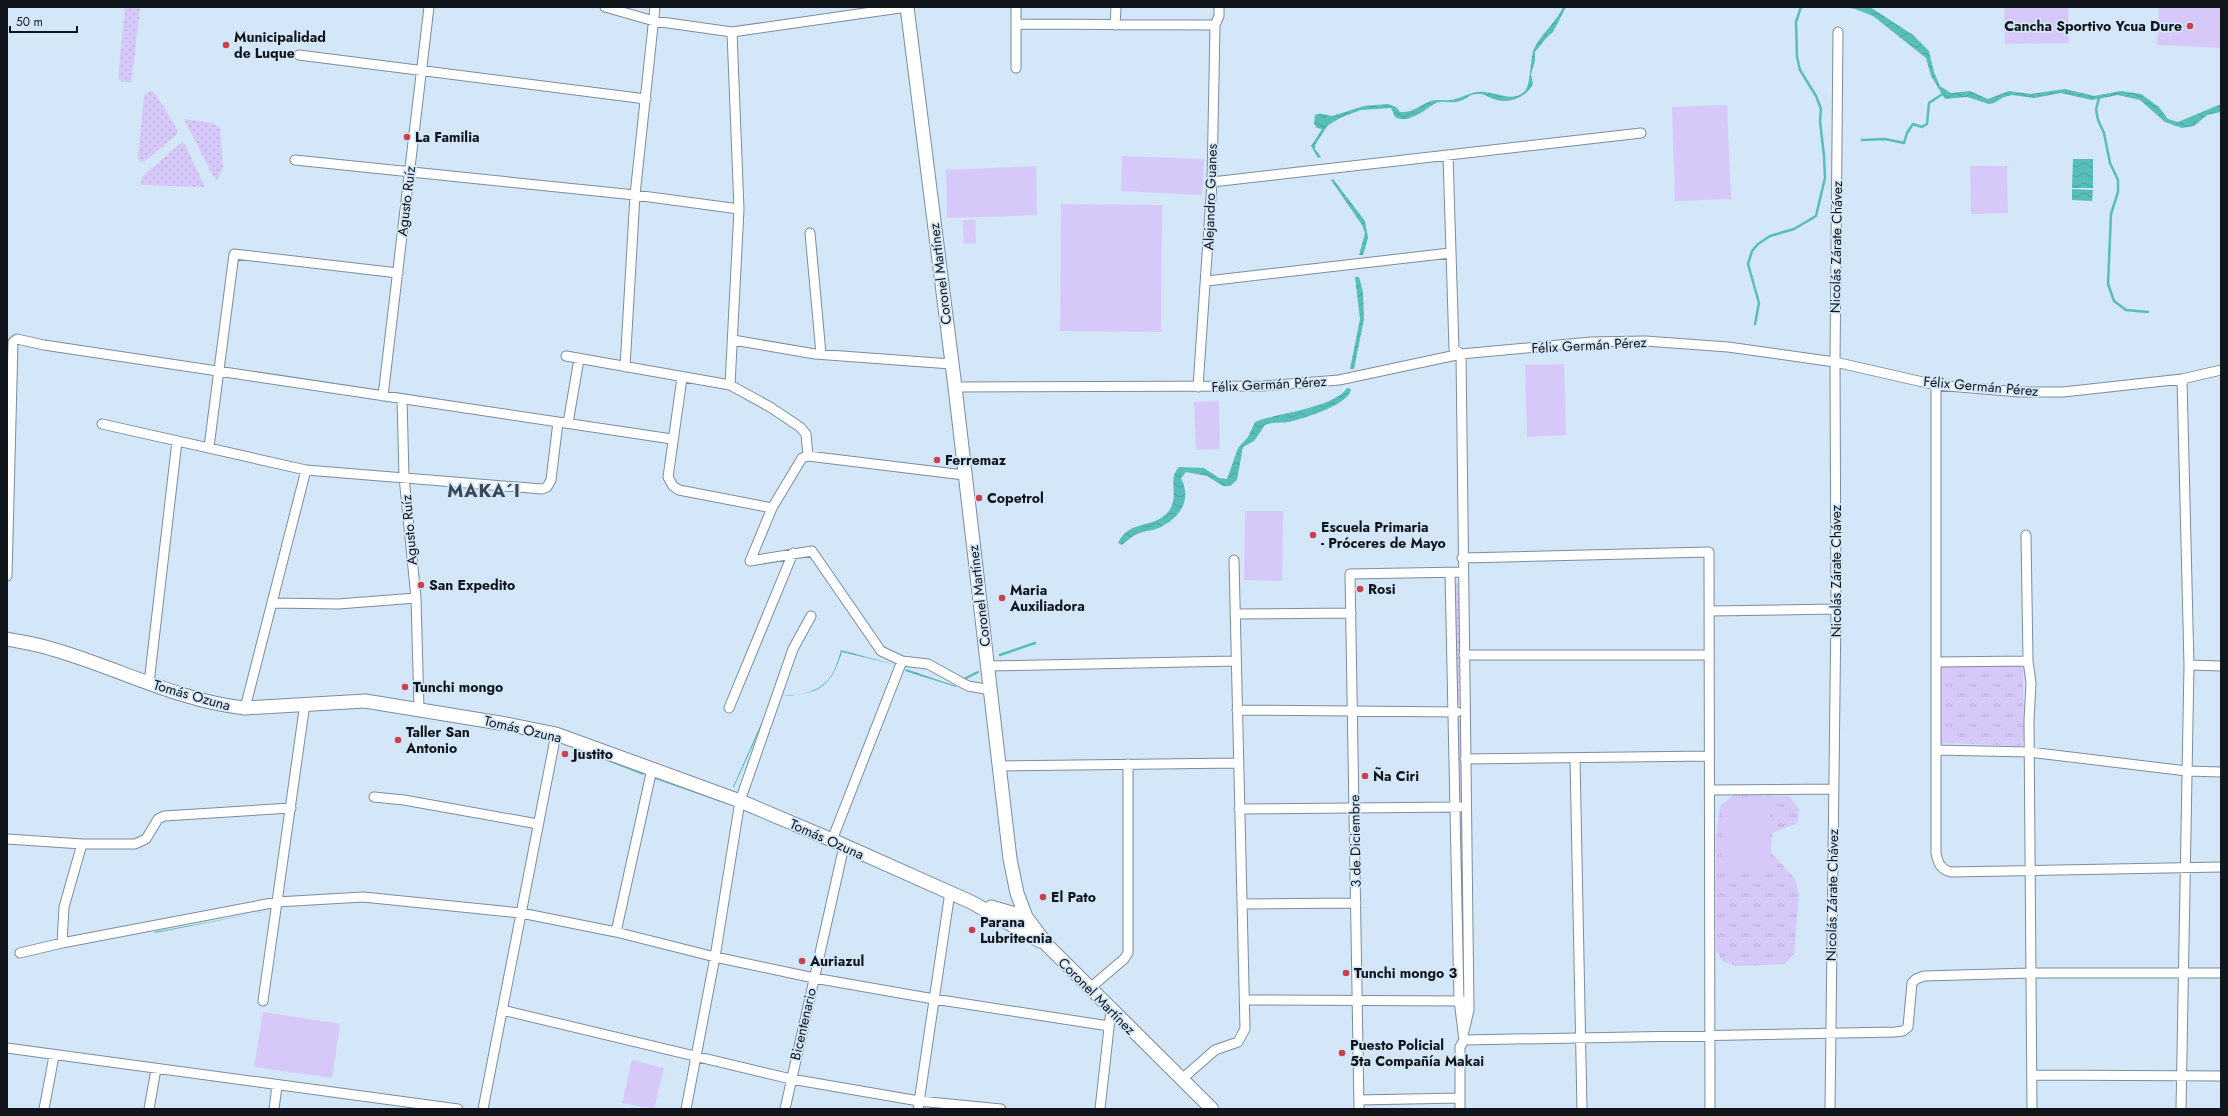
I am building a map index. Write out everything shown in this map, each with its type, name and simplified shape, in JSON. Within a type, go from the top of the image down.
[{"type":"main road","name":"Coronel Martínez","points":[[907,7],[955,387],[964,475],[991,690],[1010,859],[1016,893],[1026,916],[1046,945],[1212,1109]]},
{"type":"main road","name":"Tomás Ozuna","points":[[7,639],[51,648],[149,683],[208,701],[245,708],[305,703],[365,701],[419,709],[556,734],[740,801],[832,840],[972,902],[1046,945]]},
{"type":"main road","name":"Tomás Ozuna","points":[[972,902],[1026,916]]},
{"type":"street","name":"Agusto Ruíz","points":[[383,396],[429,7]]},
{"type":"street","points":[[605,7],[654,20],[732,32],[907,7]]},
{"type":"street","points":[[625,367],[635,195],[655,7]]},
{"type":"street","points":[[1016,7],[1016,68]]},
{"type":"street","points":[[1115,25],[1116,7]]},
{"type":"street","name":"Alejandro Guanes","points":[[1198,387],[1207,281],[1212,182],[1215,25],[1219,16],[1219,7]]},
{"type":"street","points":[[1016,24],[1215,25]]},
{"type":"street","points":[[730,385],[739,208],[732,32]]},
{"type":"street","name":"Nicolás Zárate Chávez","points":[[1830,1109],[1836,609],[1835,362],[1838,32]]},
{"type":"street","points":[[299,55],[646,99]]},
{"type":"street","points":[[1212,182],[1640,133]]},
{"type":"street","points":[[1448,155],[1454,349],[1461,354],[1462,572],[1469,1001],[1469,1010],[1464,1031]]},
{"type":"street","points":[[295,160],[635,195],[739,208]]},
{"type":"street","points":[[810,233],[821,354]]},
{"type":"street","points":[[1207,281],[1450,253]]},
{"type":"street","points":[[209,448],[234,254],[398,273]]},
{"type":"street","points":[[7,576],[15,340],[20,339],[44,345],[672,439]]},
{"type":"street","points":[[733,340],[793,351],[951,364]]},
{"type":"street","name":"Félix Germán Pérez","points":[[955,387],[1263,386],[1339,380],[1461,354],[1591,342],[1644,341],[1728,347],[1835,362],[1936,385],[2019,392],[2063,392],[2182,379],[2221,370]]},
{"type":"street","points":[[566,356],[682,378],[730,385],[770,407],[800,427],[806,434],[808,456]]},
{"type":"street","points":[[568,424],[578,359]]},
{"type":"street","points":[[682,378],[672,439],[668,477],[673,486],[679,490],[772,508]]},
{"type":"street","points":[[2181,1109],[2189,665],[2182,379]]},
{"type":"street","points":[[1936,385],[1936,853],[1940,867],[1951,872],[2221,867]]},
{"type":"street","name":"Agusto Ruíz","points":[[402,398],[404,477],[416,598],[419,709]]},
{"type":"street","points":[[102,424],[306,470],[543,489],[549,485],[551,480],[558,422]]},
{"type":"street","points":[[149,683],[178,441]]},
{"type":"street","points":[[964,475],[808,456],[802,458],[772,508],[750,560],[808,550],[814,553],[881,651],[902,661],[928,664],[968,686],[991,690]]},
{"type":"street","points":[[245,708],[306,470]]},
{"type":"street","points":[[2026,535],[2028,661],[2031,683],[2029,752],[2032,1109]]},
{"type":"street","points":[[1462,558],[1709,552],[1710,1109]]},
{"type":"street","points":[[729,708],[793,553]]},
{"type":"street","points":[[1182,1079],[1215,1050],[1241,1040],[1245,1029],[1234,560]]},
{"type":"street","points":[[1460,1109],[1460,1047],[1464,1040],[1464,1031],[1459,1000],[1450,573],[1462,572]]},
{"type":"street","name":"3 de Diciembre","points":[[1359,1104],[1350,574],[1450,573]]},
{"type":"street","points":[[272,603],[338,604],[416,598]]},
{"type":"street","points":[[1709,611],[1836,609]]},
{"type":"street","points":[[1235,614],[1351,613]]},
{"type":"street","points":[[686,1109],[714,957],[740,801],[793,649],[811,616]]},
{"type":"street","points":[[1464,655],[1709,655]]},
{"type":"street","points":[[832,840],[902,661]]},
{"type":"street","points":[[988,666],[1236,661]]},
{"type":"street","points":[[1936,662],[2028,661]]},
{"type":"street","points":[[2189,665],[2221,666]]},
{"type":"street","points":[[263,1001],[305,703]]},
{"type":"street","points":[[1237,710],[1465,712]]},
{"type":"street","points":[[484,1109],[556,734]]},
{"type":"street","points":[[1936,750],[2029,752],[2187,771],[2221,772]]},
{"type":"street","points":[[1465,759],[1709,756]]},
{"type":"street","points":[[1575,758],[1582,1109]]},
{"type":"street","points":[[999,766],[1238,763]]},
{"type":"street","points":[[1089,989],[1124,959],[1128,953],[1128,764]]},
{"type":"street","points":[[616,932],[652,769]]},
{"type":"street","points":[[1710,790],[1834,788]]},
{"type":"street","points":[[374,797],[404,800],[538,824]]},
{"type":"street","points":[[1239,809],[1466,806]]},
{"type":"street","points":[[7,839],[82,844],[140,843],[146,838],[158,818],[164,816],[291,808]]},
{"type":"street","points":[[62,943],[64,906],[82,844]]},
{"type":"street","name":"Bicentenario","points":[[785,1109],[790,1079],[844,846]]},
{"type":"street","points":[[919,1105],[950,892]]},
{"type":"street","points":[[20,953],[62,943],[277,902],[363,897],[521,913],[616,932],[714,957],[814,978],[934,999],[1109,1026]]},
{"type":"street","points":[[1242,904],[1356,903]]},
{"type":"street","points":[[1464,1040],[1830,1034],[1903,1031],[1908,1027],[1910,1021],[1912,984],[1919,977],[2031,973],[2221,973]]},
{"type":"street","points":[[1244,1000],[1469,1001]]},
{"type":"street","points":[[502,1010],[790,1079],[919,1105],[995,1109]]},
{"type":"street","points":[[1100,1109],[1111,1010]]},
{"type":"street","points":[[7,1048],[54,1056],[458,1109]]},
{"type":"street","points":[[44,1109],[54,1056]]},
{"type":"street","points":[[149,1109],[156,1069]]},
{"type":"street","points":[[2032,1076],[2221,1076]]},
{"type":"street","points":[[274,1109],[277,1086]]},
{"type":"street","points":[[1359,1104],[1460,1098]]},
{"type":"green space","points":[[125,7],[140,7],[131,82],[122,82],[118,77]]},
{"type":"green space","points":[[2004,7],[2068,7],[2069,43],[2005,44]]},
{"type":"green space","name":"Cancha Sportivo Ycua Dure","points":[[2159,7],[2221,7],[2221,48],[2157,45]]},
{"type":"green space","points":[[150,91],[155,93],[178,131],[176,135],[145,161],[141,162],[138,159],[144,95]]},
{"type":"green space","points":[[1727,105],[1731,199],[1675,201],[1672,107]]},
{"type":"green space","points":[[184,119],[212,123],[220,128],[223,168],[217,180],[213,176]]},
{"type":"green space","points":[[182,142],[185,145],[205,187],[141,185],[142,177]]},
{"type":"green space","points":[[1122,156],[1204,159],[1202,195],[1121,191]]},
{"type":"green space","points":[[1036,166],[1037,215],[947,218],[946,170]]},
{"type":"green space","points":[[1970,166],[2007,166],[2008,213],[1971,214]]},
{"type":"green space","points":[[1061,204],[1162,205],[1161,332],[1060,331]]},
{"type":"green space","points":[[963,220],[975,220],[976,243],[964,244]]},
{"type":"green space","points":[[1564,364],[1566,435],[1527,437],[1525,365]]},
{"type":"green space","points":[[1219,401],[1220,449],[1196,450],[1194,402]]},
{"type":"green space","points":[[1245,511],[1283,511],[1282,581],[1244,580]]},
{"type":"green space","points":[[1454,581],[1458,583],[1459,596],[1459,703],[1457,703]]},
{"type":"green space","points":[[2021,665],[2023,669],[2024,739],[2021,746],[1941,743],[1941,667]]},
{"type":"green space","points":[[1457,718],[1461,720],[1461,800],[1459,800]]},
{"type":"green space","points":[[1734,795],[1789,796],[1799,809],[1798,823],[1772,833],[1771,852],[1795,879],[1799,894],[1794,953],[1785,964],[1737,966],[1723,962],[1716,950],[1716,835],[1720,806]]},
{"type":"green space","points":[[1723,803],[1770,803],[1770,868],[1722,868]]},
{"type":"green space","points":[[1459,815],[1462,817],[1464,995],[1462,995]]},
{"type":"green space","points":[[263,1012],[340,1024],[332,1078],[254,1067]]},
{"type":"green space","points":[[632,1060],[664,1068],[654,1109],[622,1103]]},
{"type":"water","points":[[1563,7],[1566,7],[1553,32],[1535,52],[1535,61],[1531,74],[1533,84],[1523,95],[1513,100],[1502,101],[1482,94],[1475,94],[1457,102],[1436,103],[1417,115],[1406,119],[1395,117],[1391,108],[1361,110],[1342,117],[1328,125],[1315,145],[1315,149],[1321,157],[1318,158],[1311,146],[1322,129],[1317,128],[1314,124],[1315,115],[1317,114],[1332,116],[1364,106],[1388,104],[1396,107],[1400,112],[1405,112],[1413,110],[1431,101],[1454,99],[1475,92],[1510,97],[1520,95],[1524,92],[1528,85],[1532,56],[1535,47]]},
{"type":"water","points":[[1845,7],[1870,7],[1913,35],[1929,51],[1934,72],[1940,86],[1951,93],[1970,91],[1988,99],[2009,91],[2031,94],[2065,89],[2094,96],[2121,91],[2141,94],[2159,107],[2168,119],[2178,122],[2221,104],[2221,112],[2207,115],[2194,126],[2182,128],[2165,122],[2140,100],[2118,95],[2092,100],[2061,93],[2034,98],[2012,95],[1989,104],[1967,97],[1945,99],[1931,76],[1926,58],[1873,16]]},
{"type":"water","points":[[2073,159],[2093,159],[2093,188],[2072,188]]},
{"type":"water","points":[[1333,179],[1365,221],[1368,238],[1363,255],[1359,255],[1365,233],[1362,225],[1331,180]]},
{"type":"water","points":[[2072,189],[2093,190],[2092,201],[2072,200]]},
{"type":"water","points":[[1355,277],[1359,277],[1363,292],[1364,319],[1354,369],[1350,369],[1360,319]]},
{"type":"water","points":[[1347,388],[1351,389],[1349,395],[1336,405],[1293,421],[1265,425],[1254,441],[1243,447],[1237,480],[1230,486],[1223,486],[1207,476],[1186,472],[1181,478],[1185,495],[1184,502],[1177,515],[1171,521],[1156,529],[1137,534],[1122,545],[1118,543],[1128,530],[1156,521],[1168,512],[1172,506],[1174,495],[1173,483],[1175,472],[1179,467],[1204,468],[1219,478],[1227,479],[1238,448],[1248,437],[1255,422],[1318,405],[1340,395]]},
{"type":"water","points":[[841,650],[896,665],[842,652],[834,673],[829,680],[823,686],[816,690],[802,694],[818,688],[829,679],[836,666]]},
{"type":"water","points":[[906,669],[956,686],[956,687],[905,671]]},
{"type":"water","points":[[765,715],[766,716],[733,787]]},
{"type":"water","points":[[562,742],[644,774],[643,775]]},
{"type":"water","points":[[655,779],[727,803],[727,804]]},
{"type":"water","points":[[268,911],[155,933],[154,932]]},
{"type":"waterway","points":[[1755,324],[1759,303],[1748,264],[1752,251],[1758,244],[1770,236],[1794,229],[1816,216],[1825,178],[1820,121],[1821,109],[1816,96],[1800,70],[1797,57],[1796,22],[1801,7]]},
{"type":"waterway","points":[[1862,140],[1885,139],[1904,143],[1907,133],[1913,124],[1922,127],[1927,124],[1929,103],[1944,93]]},
{"type":"waterway","points":[[2099,98],[2096,109],[2098,120],[2104,133],[2110,163],[2118,180],[2118,192],[2111,214],[2108,284],[2114,301],[2126,310],[2148,312]]},
{"type":"waterway","points":[[1000,655],[1035,643]]},
{"type":"waterway","points":[[964,679],[978,672]]},
{"type":"place","name":"Cancha Sportivo Ycua Dure","points":[[2190,26]]},
{"type":"place","name":"Municipalidad de Luque","points":[[226,45]]},
{"type":"place","name":"La Familia","points":[[407,137]]},
{"type":"place","name":"Ferremaz","points":[[937,460]]},
{"type":"place","name":"Copetrol","points":[[979,498]]},
{"type":"place","name":"Escuela Primaria - Próceres de Mayo","points":[[1313,535]]},
{"type":"place","name":"San Expedito","points":[[421,585]]},
{"type":"place","name":"Rosi","points":[[1360,589]]},
{"type":"place","name":"Maria Auxiliadora","points":[[1002,598]]},
{"type":"place","name":"Tunchi mongo","points":[[405,687]]},
{"type":"place","name":"Taller San Antonio","points":[[398,740]]},
{"type":"place","name":"Justito","points":[[565,754]]},
{"type":"place","name":"Ña Ciri","points":[[1365,776]]},
{"type":"place","name":"El Pato","points":[[1043,897]]},
{"type":"place","name":"Parana Lubritecnia","points":[[972,930]]},
{"type":"place","name":"Auriazul","points":[[802,961]]},
{"type":"place","name":"Tunchi mongo 3","points":[[1346,973]]},
{"type":"place","name":"Puesto Policial 5ta Compañía Makai","points":[[1342,1053]]},
{"type":"district","name":"MAKA´I","points":[[484,491]]}]
